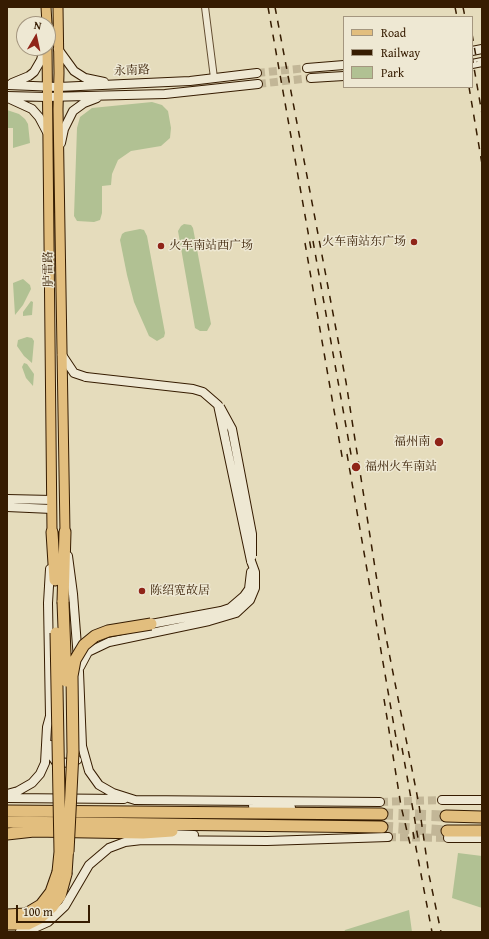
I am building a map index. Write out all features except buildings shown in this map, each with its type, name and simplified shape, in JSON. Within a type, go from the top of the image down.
[{"type":"highway","points":[[52,532],[67,700],[68,852]]},
{"type":"highway","points":[[7,924],[28,924],[40,918],[52,907],[60,896],[62,873],[60,852],[59,602],[65,532]]},
{"type":"highway","points":[[7,915],[26,914],[41,905],[51,892],[62,873],[68,852],[73,752],[72,676],[76,656],[84,645],[95,636],[108,631],[152,628]]},
{"type":"highway","points":[[7,811],[382,814]]},
{"type":"highway","points":[[446,816],[482,817]]},
{"type":"highway","points":[[7,822],[382,826]]},
{"type":"highway","points":[[7,834],[34,831],[143,833],[222,829],[250,825]]},
{"type":"highway","points":[[447,834],[482,831]]},
{"type":"main road","name":"胪雷路","points":[[58,7],[58,154],[65,532]]},
{"type":"main road","points":[[58,48],[74,71],[85,78],[117,84]]},
{"type":"main road","points":[[7,84],[29,76],[38,66],[42,56]]},
{"type":"main road","name":"胪雷路","points":[[46,56],[52,532]]},
{"type":"main road","points":[[307,68],[343,65]]},
{"type":"main road","name":"永南路","points":[[7,84],[58,87],[214,78],[257,73]]},
{"type":"main road","points":[[311,78],[343,76]]},
{"type":"main road","points":[[7,97],[165,94],[258,84]]},
{"type":"main road","points":[[58,154],[64,129],[73,112],[84,103],[106,96]]},
{"type":"main road","points":[[7,97],[32,109],[39,117],[48,134]]},
{"type":"main road","points":[[62,355],[74,373],[86,377],[193,389],[203,392],[218,405],[251,561],[249,589],[234,606],[221,611],[152,628],[100,645],[85,656],[79,672]]},
{"type":"main road","points":[[7,499],[52,505]]},
{"type":"main road","points":[[7,506],[52,505]]},
{"type":"main road","points":[[52,532],[48,602],[51,755],[56,762],[62,764],[74,762],[77,760],[82,746]]},
{"type":"main road","points":[[65,532],[73,594],[79,672],[82,746],[89,771],[99,785],[113,794],[135,800]]},
{"type":"main road","points":[[7,794],[18,791],[32,783],[44,768],[47,727],[50,716]]},
{"type":"main road","points":[[7,798],[380,802]]},
{"type":"main road","points":[[442,800],[482,800]]},
{"type":"main road","points":[[200,801],[356,814]]},
{"type":"main road","points":[[143,833],[220,836],[267,841]]},
{"type":"main road","points":[[447,834],[482,838]]},
{"type":"main road","points":[[20,932],[30,930],[48,922],[65,906],[89,865],[103,853],[116,845],[142,840],[267,841],[388,838]]},
{"type":"street","points":[[204,7],[214,78]]},
{"type":"green space","points":[[152,102],[162,105],[168,111],[171,128],[170,138],[161,146],[131,151],[118,160],[112,174],[111,185],[102,186],[102,213],[100,220],[94,222],[77,221],[74,216],[77,128],[80,117],[92,108]]},
{"type":"green space","points":[[7,110],[19,114],[25,119],[28,124],[30,143],[13,148],[13,128],[7,128]]},
{"type":"green space","points":[[184,224],[191,225],[193,228],[211,324],[207,331],[200,331],[195,328],[178,231]]},
{"type":"green space","points":[[140,229],[144,230],[147,236],[165,333],[164,337],[157,341],[149,336],[134,302],[120,240],[122,234],[125,232]]},
{"type":"green space","points":[[23,279],[30,285],[31,289],[23,305],[15,315],[13,283]]},
{"type":"green space","points":[[31,301],[33,302],[32,315],[23,316],[23,312]]},
{"type":"green space","points":[[27,337],[32,338],[34,341],[32,363],[24,356],[17,346],[18,340]]},
{"type":"green space","points":[[24,363],[27,364],[34,374],[33,386],[26,378],[22,367]]},
{"type":"green space","points":[[458,853],[482,856],[482,908],[452,898]]},
{"type":"green space","points":[[409,910],[412,932],[344,932],[345,930]]},
{"type":"tunnel","points":[[257,73],[307,68]]},
{"type":"tunnel","points":[[258,84],[311,78]]},
{"type":"tunnel","points":[[380,802],[442,800]]},
{"type":"tunnel","points":[[382,814],[446,816]]},
{"type":"tunnel","points":[[382,827],[447,831]]},
{"type":"tunnel","points":[[388,837],[448,838]]},
{"type":"railway","points":[[268,7],[311,249]]},
{"type":"railway","points":[[275,7],[346,382],[385,632],[419,805],[429,875],[441,932]]},
{"type":"railway","points":[[455,7],[457,16]]},
{"type":"railway","points":[[463,7],[465,16]]},
{"type":"railway","points":[[473,40],[477,62]]},
{"type":"railway","points":[[473,62],[482,114]]},
{"type":"railway","points":[[469,88],[482,164]]},
{"type":"railway","points":[[313,241],[352,460]]},
{"type":"railway","points":[[305,243],[343,462]]},
{"type":"railway","points":[[347,454],[399,755]]},
{"type":"railway","points":[[384,699],[401,806],[411,848]]},
{"type":"railway","points":[[402,748],[418,838]]},
{"type":"railway","points":[[413,832],[432,932]]},
{"type":"place","name":"火车南站东广场","points":[[414,242]]},
{"type":"place","name":"火车南站西广场","points":[[161,246]]},
{"type":"place","name":"福州南","points":[[439,442]]},
{"type":"place","name":"福州火车南站","points":[[356,467]]},
{"type":"place","name":"陈绍宽故居","points":[[142,591]]}]
